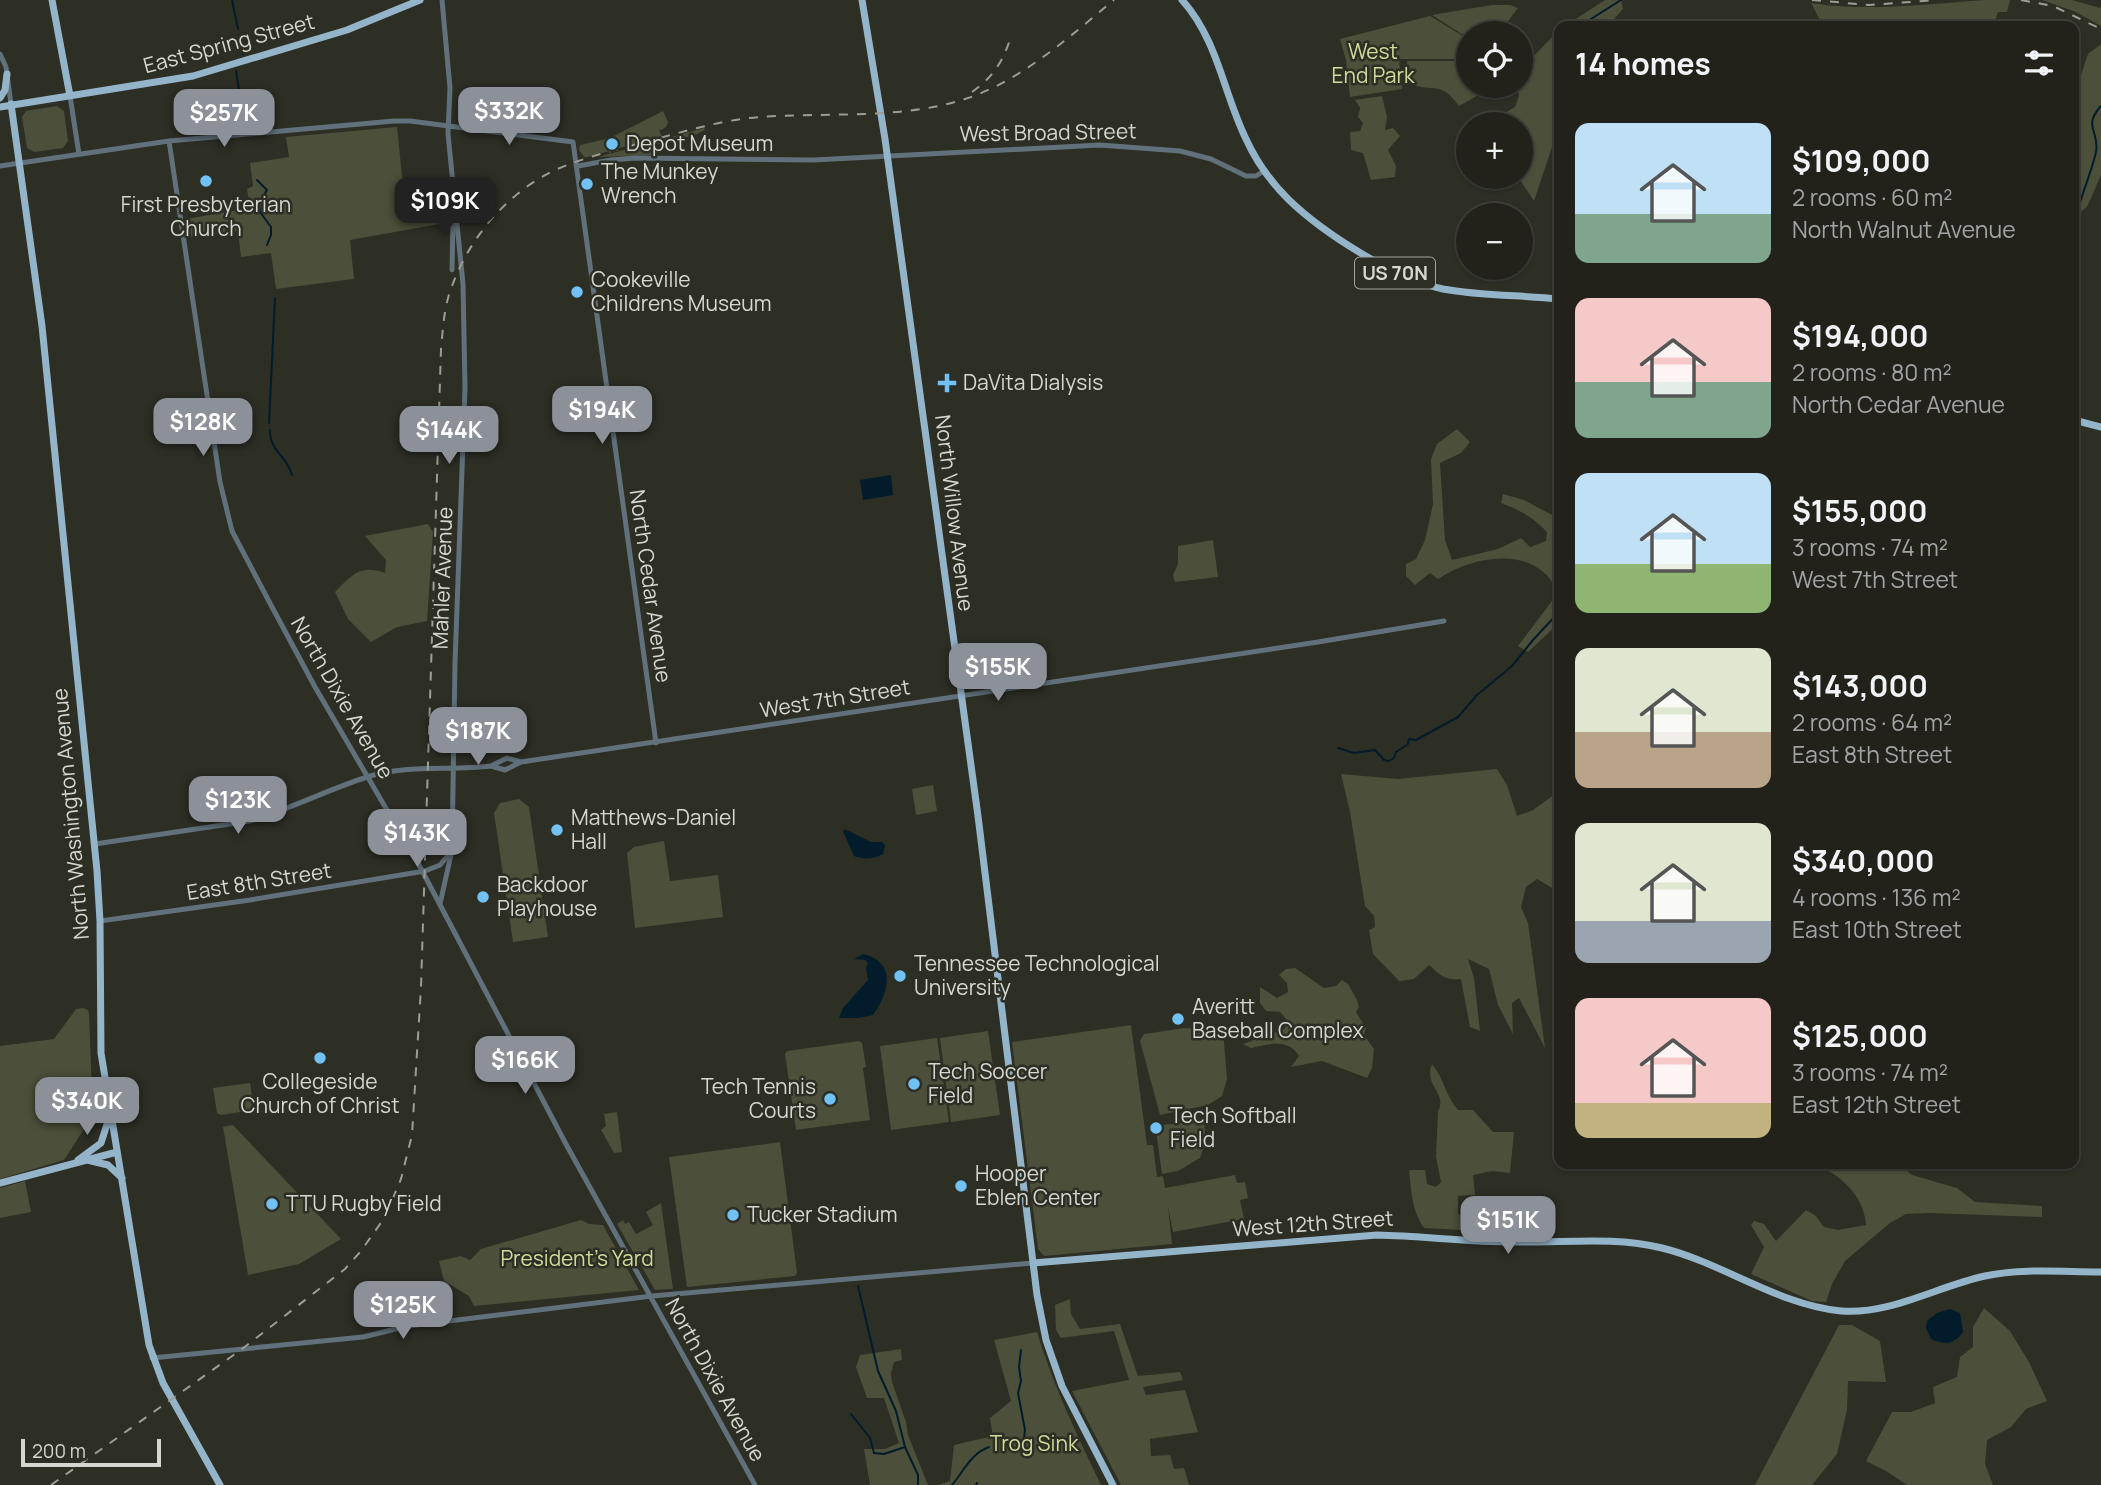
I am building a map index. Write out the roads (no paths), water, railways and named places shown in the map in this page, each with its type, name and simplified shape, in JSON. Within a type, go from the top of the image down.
[{"type":"main road","points":[[52,0],[70,96]]},
{"type":"main road","name":"East Spring Street","points":[[0,107],[194,76],[346,31],[420,0]]},
{"type":"main road","name":"North Willow Avenue","points":[[862,0],[887,156],[978,816],[1033,1263],[1046,1340],[1062,1386],[1113,1485]]},
{"type":"main road","name":"US 70N","points":[[1182,0],[1204,30],[1212,47],[1244,136],[1264,171],[1296,206],[1342,240],[1398,275],[1441,289],[1554,299]]},
{"type":"main road","points":[[0,98],[5,90],[7,74]]},
{"type":"main road","name":"North Washington Avenue","points":[[12,104],[43,337],[94,844],[100,921],[100,1029],[110,1114],[152,1358],[163,1383],[220,1485]]},
{"type":"main road","points":[[2079,421],[2101,427]]},
{"type":"main road","points":[[71,1164],[101,1143],[110,1114]]},
{"type":"main road","points":[[0,1183],[117,1152]]},
{"type":"main road","points":[[87,1160],[106,1164],[122,1178]]},
{"type":"main road","name":"West 12th Street","points":[[1033,1263],[1377,1235],[1504,1242],[1611,1241],[1662,1248],[1706,1262],[1807,1304],[1844,1311],[1877,1308],[1988,1275],[2101,1272]]},
{"type":"street","points":[[442,0],[449,61],[448,134],[454,202],[452,270]]},
{"type":"street","points":[[0,54],[7,74],[12,104]]},
{"type":"street","points":[[70,96],[79,154]]},
{"type":"street","points":[[0,166],[169,141],[394,121],[449,126]]},
{"type":"street","name":"North Cedar Avenue","points":[[449,126],[573,142],[656,743]]},
{"type":"street","name":"North Dixie Avenue","points":[[169,141],[213,436],[229,521],[244,555],[315,687],[369,776],[422,872],[558,1129],[652,1296],[686,1365],[755,1485]]},
{"type":"street","name":"West Broad Street","points":[[578,166],[635,158],[794,160],[1119,145],[1180,151],[1211,159],[1246,176],[1256,176],[1264,171]]},
{"type":"street","points":[[576,152],[583,160],[593,163]]},
{"type":"street","name":"Mahler Avenue","points":[[440,906],[452,850],[455,656],[465,388],[462,269],[454,202]]},
{"type":"street","name":"West 7th Street","points":[[94,844],[250,821],[272,815],[369,776],[422,768],[491,766],[505,770],[521,762],[1444,621]]},
{"type":"street","name":"West 7th Street","points":[[491,766],[503,758],[521,762]]},
{"type":"street","points":[[429,886],[428,875],[452,850]]},
{"type":"street","points":[[422,872],[440,865]]},
{"type":"street","name":"East 8th Street","points":[[100,921],[422,872]]},
{"type":"street","name":"West 12th Street","points":[[152,1358],[363,1337],[408,1326],[652,1296],[1033,1263]]},
{"type":"water","points":[[891,475],[893,495],[863,500],[860,480]]},
{"type":"water","points":[[845,829],[871,842],[882,842],[885,845],[883,854],[868,858],[854,856],[843,831]]},
{"type":"water","points":[[863,954],[874,958],[885,971],[887,979],[883,997],[873,1015],[839,1018],[843,1008],[868,980],[868,963],[854,959]]},
{"type":"water","points":[[1950,1309],[1960,1313],[1963,1332],[1949,1343],[1931,1339],[1926,1328],[1927,1321],[1937,1313]]},
{"type":"waterway","points":[[232,0],[238,29]]},
{"type":"waterway","points":[[1588,21],[1621,0]]},
{"type":"waterway","points":[[239,35],[243,54]]},
{"type":"waterway","points":[[236,71],[245,129]]},
{"type":"waterway","points":[[2079,206],[2096,152],[2093,119],[2101,106]]},
{"type":"waterway","points":[[257,180],[267,190],[259,204],[260,212],[271,227],[267,245]]},
{"type":"waterway","points":[[269,423],[275,298]]},
{"type":"waterway","points":[[270,430],[273,444],[292,475]]},
{"type":"waterway","points":[[1338,748],[1354,753],[1375,750],[1384,760],[1394,758],[1396,752],[1408,744],[1409,739],[1416,740],[1458,717],[1477,695],[1512,666],[1554,617]]},
{"type":"waterway","points":[[858,1286],[878,1371],[896,1411],[905,1447]]},
{"type":"waterway","points":[[1021,1350],[1021,1381],[1018,1393],[1025,1430],[1023,1446]]},
{"type":"waterway","points":[[851,1414],[870,1438],[874,1453],[884,1454],[905,1447],[918,1475],[918,1485]]},
{"type":"waterway","points":[[952,1485],[972,1458],[989,1447]]},
{"type":"railway","points":[[51,1485],[242,1349],[345,1269],[385,1217],[401,1179],[412,1135],[421,987],[441,349],[449,294],[469,250],[480,234],[492,218],[521,191],[555,170],[586,158],[730,121],[785,116],[889,113],[940,106],[965,99],[1025,70],[1114,0]]},
{"type":"railway","points":[[1812,0],[1869,5],[1936,0]]},
{"type":"railway","points":[[2021,0],[2053,6],[2101,29]]},
{"type":"railway","points":[[972,92],[996,69],[1010,39]]},
{"type":"place","name":"Depot Museum","points":[[612,144]]},
{"type":"place","name":"First Presbyterian Church","points":[[206,181]]},
{"type":"place","name":"The Munkey Wrench","points":[[587,184]]},
{"type":"place","name":"Cookeville Childrens Museum","points":[[577,292]]},
{"type":"place","name":"DaVita Dialysis","points":[[947,383]]},
{"type":"place","name":"Matthews-Daniel Hall","points":[[557,830]]},
{"type":"place","name":"Backdoor Playhouse","points":[[483,897]]},
{"type":"place","name":"Tennessee Technological University","points":[[900,976]]},
{"type":"place","name":"Averitt Baseball Complex","points":[[1178,1019]]},
{"type":"place","name":"Collegeside Church of Christ","points":[[320,1058]]},
{"type":"place","name":"Tech Soccer Field","points":[[914,1084]]},
{"type":"place","name":"Tech Tennis Courts","points":[[830,1099]]},
{"type":"place","name":"Tech Softball Field","points":[[1156,1128]]},
{"type":"place","name":"Hooper Eblen Center","points":[[961,1186]]},
{"type":"place","name":"TTU Rugby Field","points":[[272,1204]]},
{"type":"place","name":"Tucker Stadium","points":[[733,1215]]},
{"type":"park label","name":"West End Park","points":[[1373,64]]},
{"type":"park label","name":"President's Yard","points":[[577,1259]]},
{"type":"park label","name":"Trog Sink","points":[[1034,1444]]}]
